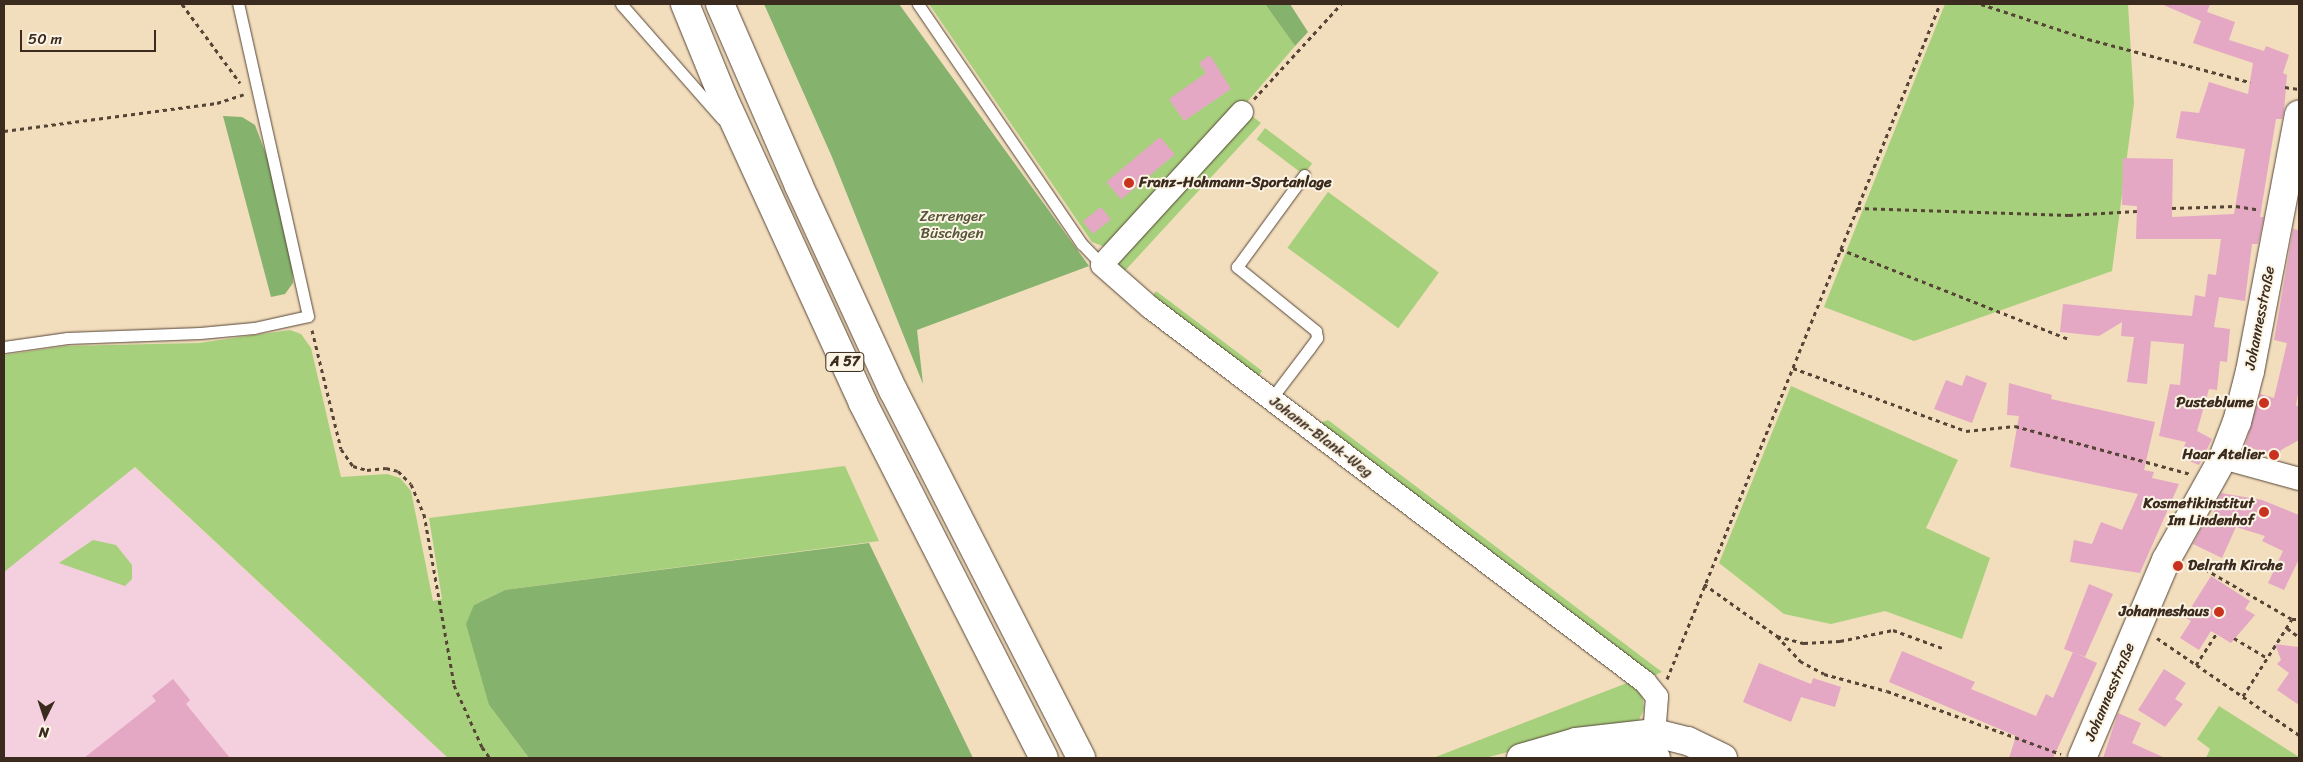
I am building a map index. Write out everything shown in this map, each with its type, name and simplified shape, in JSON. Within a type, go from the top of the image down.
[{"type":"main road","name":"A 57","points":[[685,4],[746,146],[864,403],[1044,758]]},
{"type":"main road","name":"A 57","points":[[720,4],[799,186],[893,390],[1081,758]]},
{"type":"main road","name":"Johannesstraße","points":[[2069,755],[2138,625],[2170,552],[2224,458],[2250,371],[2299,115]]},
{"type":"main road","points":[[1521,758],[1576,742],[1654,750],[1688,741],[1723,758]]},
{"type":"street","points":[[1102,266],[1242,112]]},
{"type":"street","name":"Johann-Blank-Weg","points":[[1102,266],[1151,308],[1645,682],[1657,697]]},
{"type":"street","points":[[2224,458],[2299,479]]},
{"type":"street","points":[[1654,750],[1657,697]]},
{"type":"lane","points":[[4,348],[67,338],[200,334],[254,328],[308,316],[238,4]]},
{"type":"lane","points":[[621,4],[660,44],[746,146]]},
{"type":"lane","points":[[918,4],[1077,236],[1102,266]]},
{"type":"lane","points":[[1271,399],[1317,338],[1316,331],[1237,267],[1304,175]]},
{"type":"path","points":[[182,4],[251,101]]},
{"type":"path","points":[[1242,112],[1341,4]]},
{"type":"path","points":[[1657,697],[1668,679],[1704,584],[1940,4]]},
{"type":"path","points":[[1981,4],[2088,39],[2250,82]]},
{"type":"path","points":[[2285,87],[2299,89]]},
{"type":"path","points":[[4,131],[217,103],[247,93]]},
{"type":"path","points":[[2172,208],[2236,206],[2259,210]]},
{"type":"path","points":[[1857,208],[2069,215],[2137,211]]},
{"type":"path","points":[[1840,250],[2069,339]]},
{"type":"path","points":[[308,316],[341,449],[353,466],[367,470],[386,468],[398,471],[411,484],[424,514],[454,685],[482,747],[490,758]]},
{"type":"path","points":[[1793,368],[1966,431],[2015,426],[2185,473]]},
{"type":"path","points":[[2170,552],[2292,619],[2299,619]]},
{"type":"path","points":[[1704,584],[1777,636],[1800,661],[1824,674],[1887,691],[2069,755]]},
{"type":"path","points":[[2243,696],[2292,619]]},
{"type":"path","points":[[2138,625],[2299,735]]},
{"type":"path","points":[[2287,628],[2299,637]]},
{"type":"path","points":[[1777,636],[1804,643],[1840,641],[1893,630],[1945,650]]},
{"type":"path","points":[[2196,665],[2216,634]]},
{"type":"path","points":[[2234,638],[2266,658]]},
{"type":"shaded area","points":[[4,465],[134,467],[448,758],[4,758]]},
{"type":"green space","name":"Zerrenger Büschgen","points":[[764,4],[899,4],[1089,266],[917,330],[923,384],[832,157]]},
{"type":"green space","name":"Franz-Hohmann-Sportanlage","points":[[929,4],[1265,4],[1295,46],[1242,108],[1261,123],[1122,274],[1110,249],[1092,242]]},
{"type":"green space","points":[[1265,4],[1290,4],[1308,32],[1295,46]]},
{"type":"green space","points":[[1945,4],[2128,4],[2134,103],[2112,271],[1914,341],[1824,307]]},
{"type":"green space","points":[[223,116],[242,117],[255,125],[270,165],[292,260],[293,283],[285,294],[271,297]]},
{"type":"green space","points":[[1265,128],[1312,164],[1304,175],[1257,139]]},
{"type":"green space","points":[[1328,192],[1439,273],[1398,328],[1287,248]]},
{"type":"green space","points":[[1156,291],[1262,371],[1257,378],[1151,298]]},
{"type":"green space","points":[[290,330],[301,334],[311,348],[341,477],[387,474],[400,478],[411,491],[433,601],[442,599],[429,518],[845,466],[879,541],[505,590],[474,605],[489,705],[529,758],[448,758],[135,467],[4,572],[4,355],[66,346],[199,343]]},
{"type":"green space","points":[[1791,386],[1958,460],[1926,528],[1990,558],[1962,639],[1885,611],[1831,624],[1784,614],[1719,563]]},
{"type":"green space","points":[[1328,420],[1662,672],[1653,676],[1317,424]]},
{"type":"green space","points":[[93,540],[116,545],[132,565],[132,579],[125,586],[59,563]]},
{"type":"green space","points":[[869,543],[973,758],[529,758],[489,705],[466,624],[474,605],[505,590]]},
{"type":"green space","points":[[1627,683],[1642,694],[1644,709],[1639,720],[1630,725],[1576,734],[1485,758],[1433,758]]},
{"type":"green space","points":[[2219,706],[2299,758],[2206,758],[2210,749],[2197,739]]},
{"type":"building","points":[[2161,4],[2210,4],[2207,12],[2235,22],[2229,40],[2264,51],[2266,46],[2289,55],[2283,73],[2287,75],[2284,111],[2282,119],[2276,119],[2260,217],[2264,217],[2258,244],[2252,244],[2245,301],[2219,297],[2214,327],[2230,329],[2227,362],[2220,361],[2217,390],[2209,389],[2197,431],[2212,439],[2199,465],[2180,457],[2186,442],[2159,436],[2170,384],[2180,385],[2184,344],[2151,341],[2147,384],[2127,382],[2134,337],[2121,336],[2122,322],[2099,336],[2060,332],[2063,304],[2192,316],[2195,295],[2205,297],[2208,274],[2216,275],[2221,239],[2136,239],[2137,206],[2122,205],[2123,158],[2173,159],[2172,217],[2234,214],[2245,149],[2176,138],[2181,111],[2199,113],[2209,82],[2248,94],[2253,63],[2193,43],[2201,21]]},
{"type":"building","points":[[1210,55],[1231,89],[1184,121],[1169,99],[1206,73],[1199,63]]},
{"type":"building","points":[[1160,137],[1175,155],[1121,200],[1106,182]]},
{"type":"building","points":[[1101,207],[1111,220],[1093,234],[1083,221]]},
{"type":"building","points":[[2293,229],[2299,230],[2299,389],[2296,405],[2299,407],[2299,440],[2281,450],[2279,457],[2245,446],[2260,394],[2274,398],[2287,343],[2274,340]]},
{"type":"building","points":[[1966,375],[1987,383],[1972,423],[1934,409],[1946,380],[1962,386]]},
{"type":"building","points":[[2009,383],[2052,395],[2051,399],[2155,422],[2144,470],[2154,472],[2152,478],[2179,484],[2140,573],[2070,562],[2074,540],[2092,544],[2101,522],[2122,530],[2138,494],[2010,467],[2019,416],[2007,415]]},
{"type":"building","points":[[2221,493],[2262,500],[2299,515],[2299,559],[2284,590],[2268,583],[2283,551],[2262,541],[2265,536],[2236,527],[2222,558],[2193,544],[2206,520],[2210,522]]},
{"type":"building","name":"Johanneshaus","points":[[2211,576],[2250,601],[2245,609],[2255,615],[2231,643],[2211,631],[2199,650],[2180,638],[2191,621],[2185,617]]},
{"type":"building","points":[[2089,584],[2113,594],[2085,657],[2064,649]]},
{"type":"building","points":[[2275,644],[2299,647],[2299,705],[2277,690],[2289,673],[2277,664],[2281,660]]},
{"type":"building","points":[[1902,651],[1975,682],[1971,689],[2036,716],[2046,694],[2053,698],[2073,652],[2097,663],[2053,758],[2009,758],[2016,736],[1889,682]]},
{"type":"building","points":[[1759,663],[1811,684],[1813,678],[1841,687],[1835,707],[1801,697],[1791,722],[1743,702]]},
{"type":"building","points":[[2164,669],[2186,683],[2175,699],[2183,704],[2165,727],[2138,710]]},
{"type":"building","points":[[173,679],[190,700],[186,704],[230,758],[84,758],[156,701],[152,696]]},
{"type":"building","points":[[2118,713],[2141,723],[2132,743],[2165,758],[2103,758]]},
{"type":"place","name":"Franz-Hohmann-Sportanlage","points":[[1129,183]]},
{"type":"place","name":"Pusteblume","points":[[2264,403]]},
{"type":"place","name":"Haar Atelier","points":[[2274,455]]},
{"type":"place","name":"Kosmetikinstitut Im Lindenhof","points":[[2264,512]]},
{"type":"place","name":"Delrath Kirche","points":[[2178,566]]},
{"type":"place","name":"Johanneshaus","points":[[2219,612]]}]
